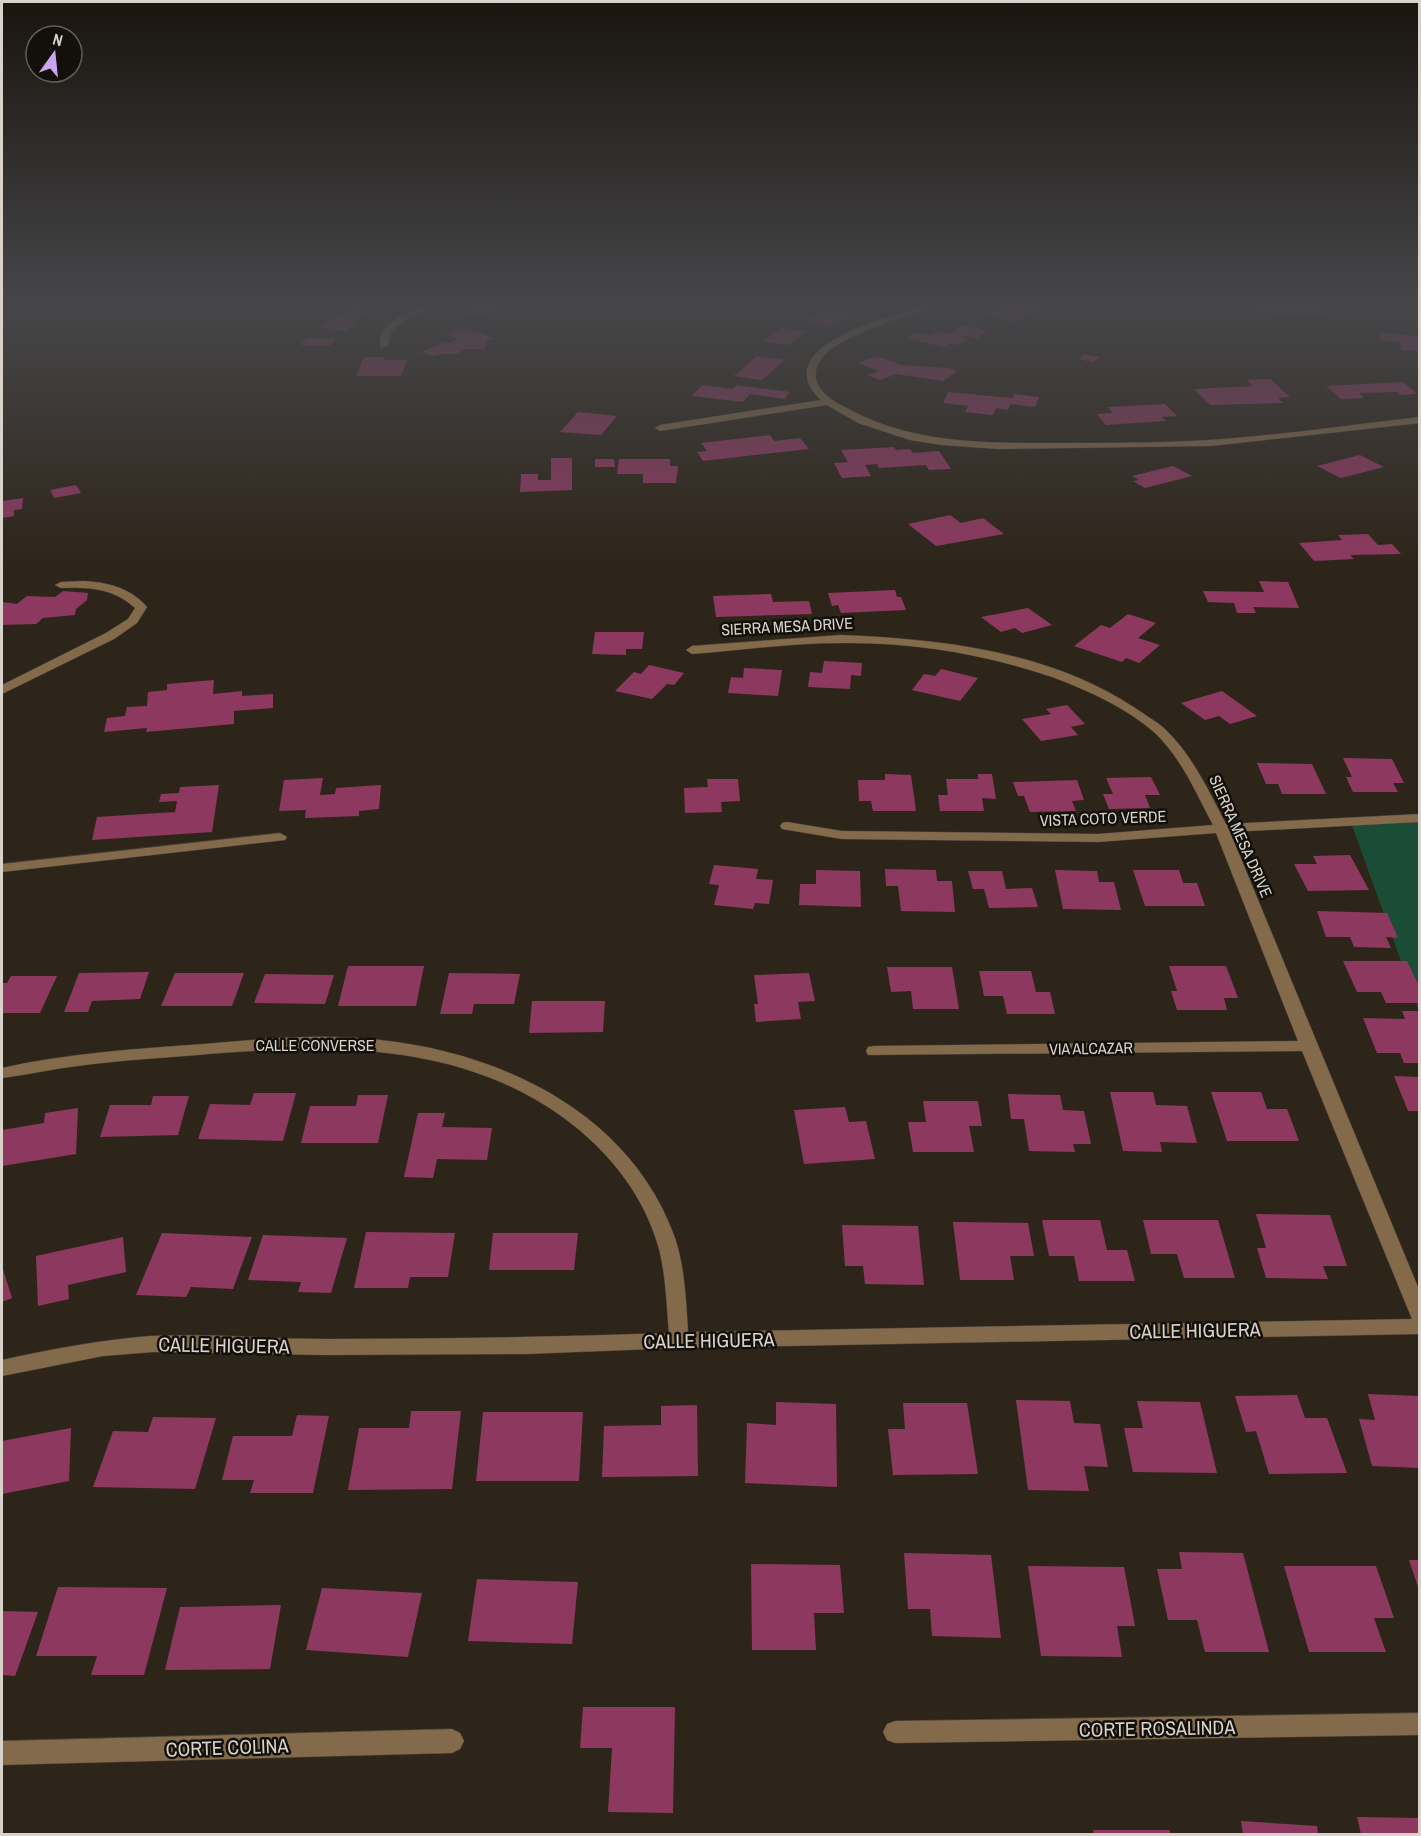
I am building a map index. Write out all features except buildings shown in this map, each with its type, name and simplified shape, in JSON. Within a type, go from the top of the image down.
[{"type":"street","points":[[819,393],[829,402],[856,418],[905,435],[960,444],[999,446],[1203,444],[1419,420]]},
{"type":"street","points":[[660,428],[829,402]]},
{"type":"street","points":[[2,690],[110,636],[133,621],[141,607],[123,593],[106,586],[61,585]]},
{"type":"street","name":"SIERRA MESA DRIVE","points":[[692,650],[840,639],[900,640],[968,650],[1042,669],[1077,682],[1116,701],[1159,730],[1186,760],[1222,830],[1419,1316]]},
{"type":"street","name":"VISTA COTO VERDE","points":[[787,826],[842,835],[1098,838],[1274,825],[1419,818]]},
{"type":"street","points":[[2,868],[280,837]]},
{"type":"street","name":"CALLE CONVERSE","points":[[2,1073],[64,1061],[132,1054],[262,1044],[344,1043],[417,1050],[494,1072],[545,1096],[572,1113],[619,1156],[638,1181],[653,1208],[671,1258],[679,1340]]},
{"type":"street","name":"VIA ALCAZAR","points":[[874,1051],[1308,1046]]},
{"type":"street","name":"CALLE HIGUERA","points":[[2,1368],[73,1353],[153,1344],[325,1347],[526,1346],[679,1340],[1419,1326]]},
{"type":"street","name":"CORTE ROSALINDA","points":[[895,1732],[1419,1724]]},
{"type":"street","name":"CORTE COLINA","points":[[2,1753],[452,1741]]},
{"type":"green space","points":[[1419,818],[1419,1011],[1350,820]]}]
